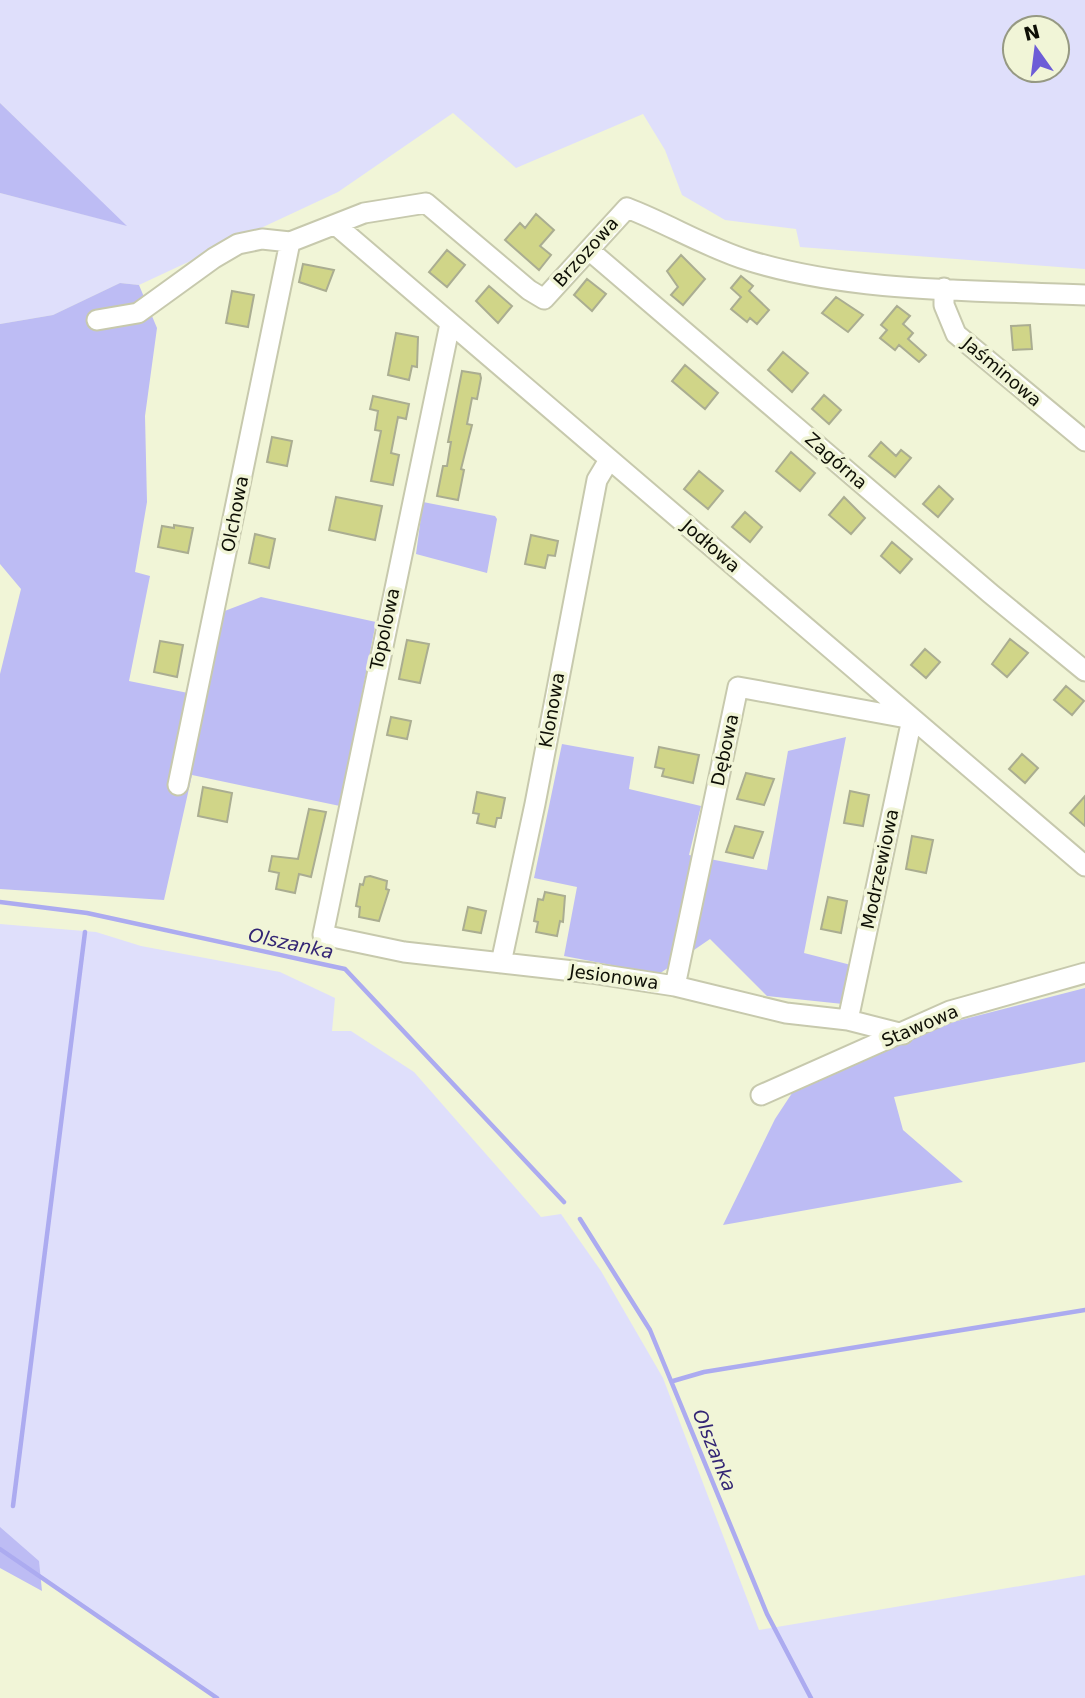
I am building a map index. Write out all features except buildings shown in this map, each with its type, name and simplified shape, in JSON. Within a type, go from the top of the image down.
[{"type":"street","name":"Brzozowa","points":[[97,320],[138,313],[214,258],[238,244],[262,239],[290,242],[364,214],[426,203],[529,290],[544,299],[627,208],[712,248],[775,268],[825,278],[944,288],[1085,295]]},
{"type":"street","name":"Jodłowa","points":[[337,226],[1085,866]]},
{"type":"street","name":"Olchowa","points":[[178,785],[290,242]]},
{"type":"street","name":"Zagórna","points":[[589,250],[991,594],[1085,671]]},
{"type":"street","name":"Jaśminowa","points":[[944,288],[944,305],[956,334],[1085,441]]},
{"type":"street","name":"Topolowa","points":[[323,936],[450,324]]},
{"type":"street","name":"Klonowa","points":[[501,963],[535,804],[597,480],[609,460]]},
{"type":"street","name":"Dębowa","points":[[675,986],[738,687],[912,719]]},
{"type":"street","name":"Modrzewiowa","points":[[848,1020],[912,719]]},
{"type":"street","name":"Jesionowa","points":[[323,936],[404,952],[675,986],[786,1013],[848,1020],[903,1034]]},
{"type":"street","name":"Stawowa","points":[[761,1095],[950,1011],[1085,974]]},
{"type":"shaded area","points":[[0,0],[1085,0],[1085,269],[800,247],[796,229],[725,220],[682,195],[665,150],[643,114],[516,168],[453,113],[338,192],[139,285],[120,283],[53,315],[0,324],[0,193],[125,225],[0,103]]},
{"type":"shaded area","points":[[0,103],[127,226],[0,193]]},
{"type":"shaded area","points":[[120,283],[139,285],[157,328],[145,416],[147,502],[135,572],[150,576],[129,681],[188,693],[222,612],[261,597],[376,622],[340,806],[192,775],[164,900],[0,889],[0,674],[21,589],[0,564],[0,324],[53,315]]},
{"type":"shaded area","points":[[423,502],[495,516],[497,519],[487,573],[416,554]]},
{"type":"shaded area","points":[[846,737],[804,953],[851,965],[843,1004],[767,996],[710,939],[659,974],[564,956],[577,887],[534,878],[562,744],[634,757],[629,789],[701,806],[689,855],[767,870],[788,751]]},
{"type":"shaded area","points":[[0,924],[96,932],[141,946],[280,972],[335,998],[332,1031],[351,1031],[414,1072],[541,1217],[561,1214],[601,1271],[663,1378],[759,1630],[1085,1575],[1085,1698],[217,1698],[0,1549]]},
{"type":"shaded area","points":[[1085,988],[1085,1062],[894,1097],[903,1130],[963,1182],[723,1225],[775,1119],[798,1084],[953,1022]]},
{"type":"shaded area","points":[[0,1527],[39,1561],[42,1591],[0,1568]]},
{"type":"waterway","name":"Olszanka","points":[[0,902],[87,913],[345,969],[564,1202]]},
{"type":"waterway","points":[[13,1506],[85,932]]},
{"type":"waterway","name":"Olszanka","points":[[580,1219],[650,1330],[767,1614],[811,1698]]},
{"type":"waterway","points":[[673,1381],[704,1372],[1085,1310]]},
{"type":"waterway","points":[[0,1549],[217,1698]]}]
